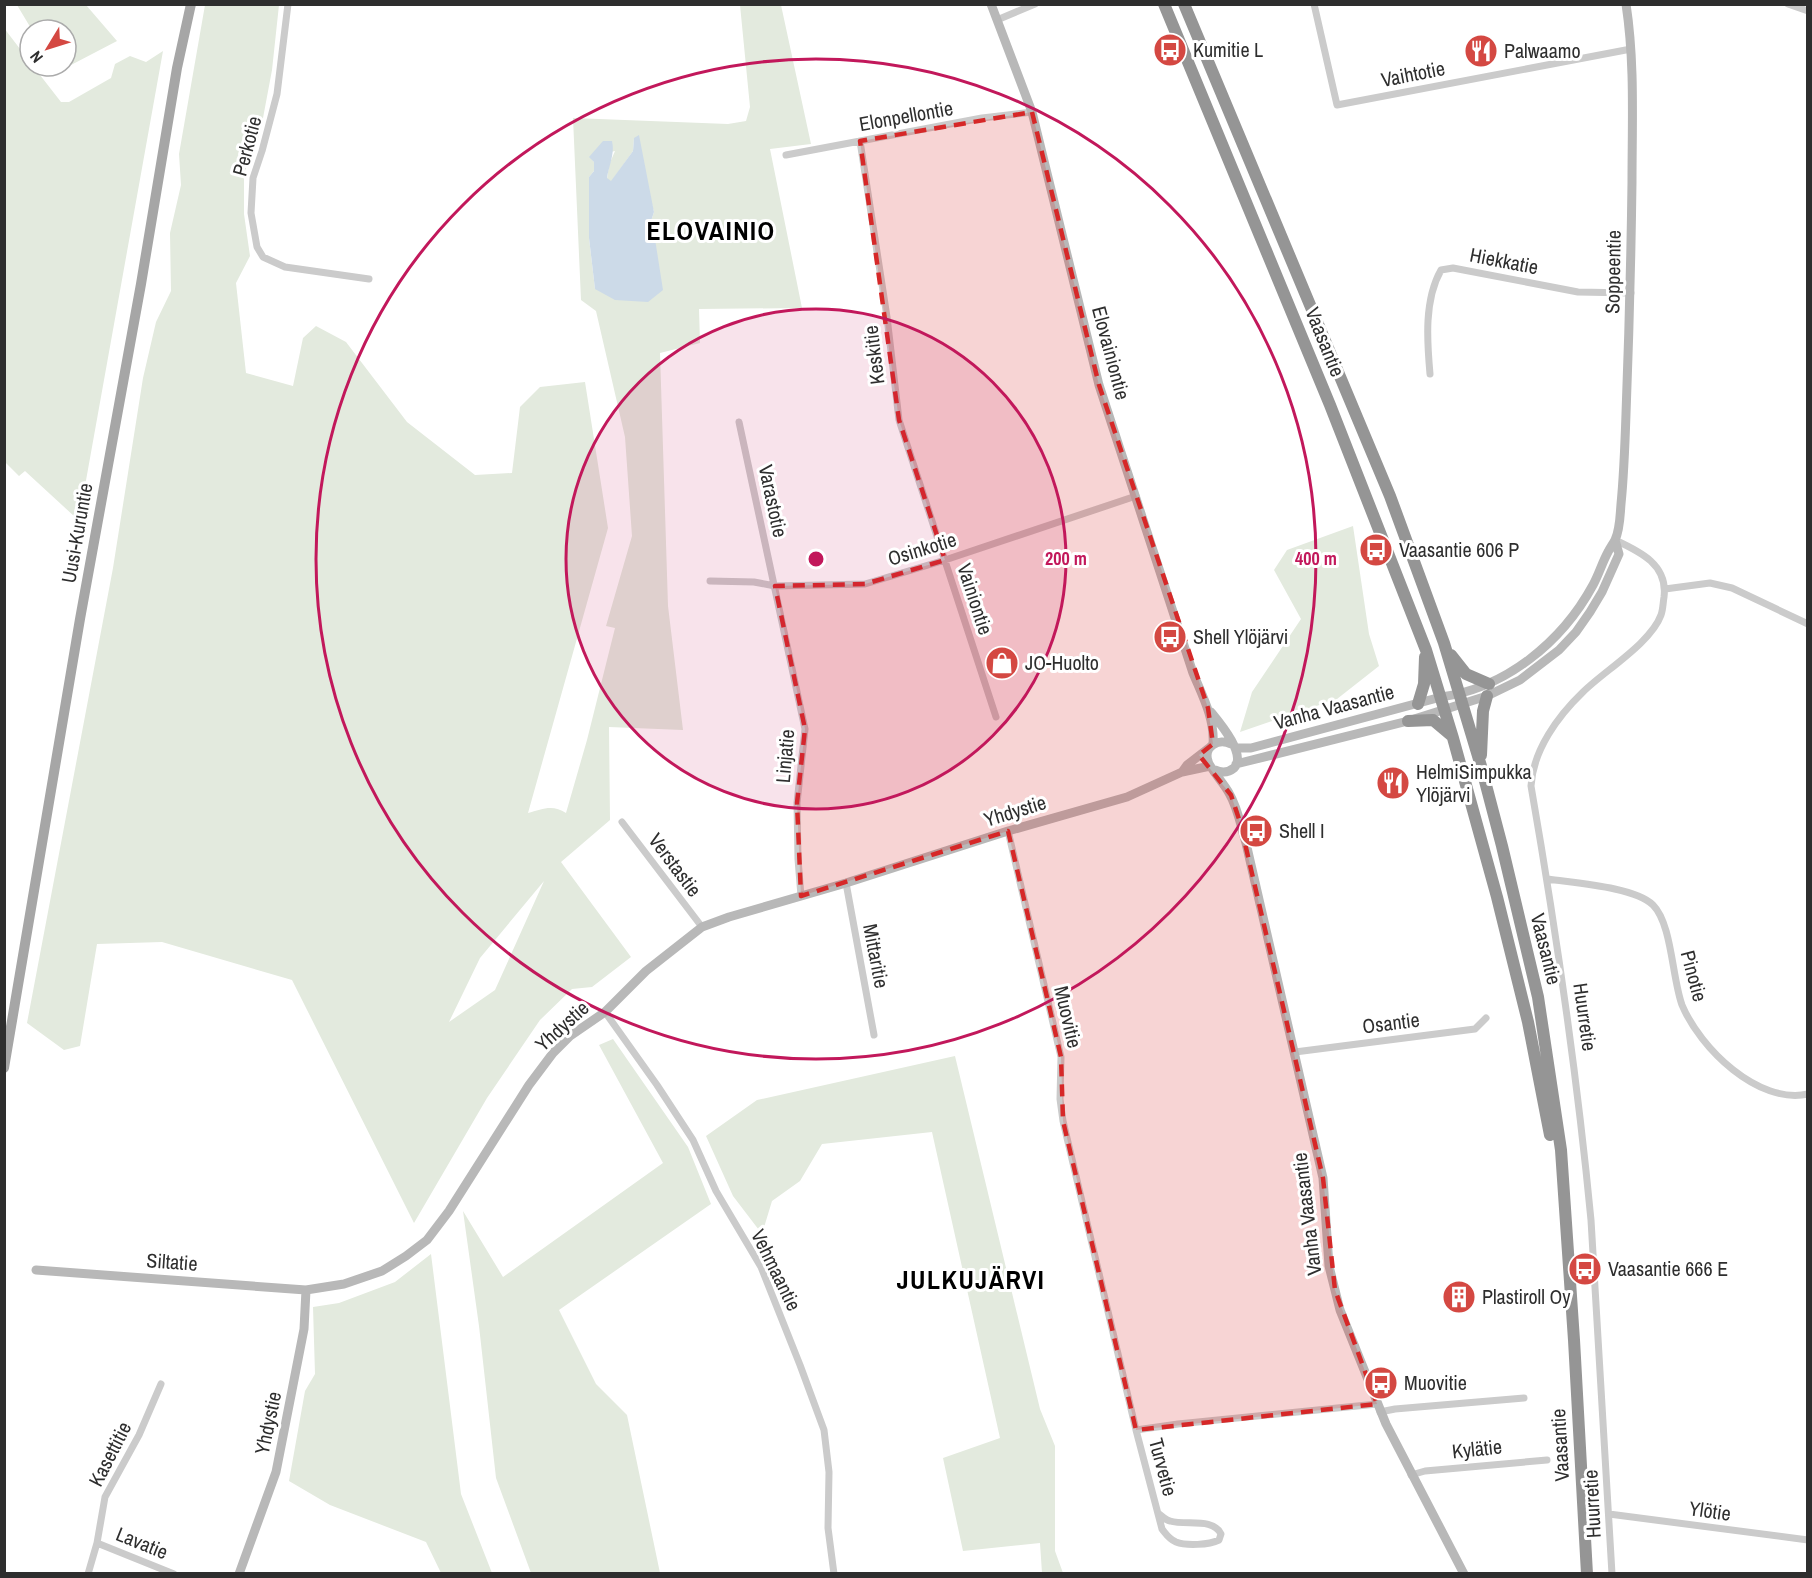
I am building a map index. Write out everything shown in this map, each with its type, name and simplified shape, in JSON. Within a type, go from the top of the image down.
[{"type":"highway","name":"Vaasantie","points":[[1164,4],[1330,405],[1426,650],[1497,897],[1528,1022],[1564,1207]]},
{"type":"highway","name":"Vaasantie","points":[[1184,4],[1390,496],[1444,642],[1481,766],[1538,997],[1561,1150],[1587,1574]]},
{"type":"highway","points":[[1444,642],[1466,674],[1488,690],[1482,730],[1481,766]]},
{"type":"highway","points":[[1418,704],[1424,684],[1426,650]]},
{"type":"highway","points":[[1408,721],[1433,720],[1453,738]]},
{"type":"main road","name":"Uusi-Kuruntie","points":[[4,1068],[80,619],[141,284],[177,68],[191,4]]},
{"type":"main road","name":"Elovainiontie","points":[[991,4],[1032,112],[1091,356],[1193,673],[1208,708],[1214,736],[1211,746]]},
{"type":"main road","name":"Soppeentie","points":[[1443,703],[1460,700],[1488,690],[1543,648],[1569,620],[1593,584],[1615,540],[1620,519],[1624,473],[1631,294],[1633,121],[1631,50],[1626,4]]},
{"type":"main road","name":"Vanha Vaasantie","points":[[1234,746],[1251,748],[1418,704],[1443,703]]},
{"type":"main road","name":"Vanha Vaasantie","points":[[1231,795],[1234,767],[1408,721],[1443,703]]},
{"type":"main road","name":"Elovainiontie","points":[[1208,708],[1234,746]]},
{"type":"main road","points":[[1221,741],[1234,746],[1238,756],[1234,767],[1224,772],[1213,768],[1207,758],[1211,746],[1221,741]]},
{"type":"main road","name":"Yhdystie","points":[[1182,772],[1187,765],[1211,746]]},
{"type":"main road","name":"Yhdystie","points":[[239,1574],[276,1472],[304,1329],[306,1290],[344,1284],[382,1271],[427,1240],[449,1211],[552,1053],[570,1036],[605,1012],[646,971],[702,927],[729,917],[1127,796],[1182,772],[1213,768]]},
{"type":"main road","name":"Vanha Vaasantie","points":[[1213,768],[1231,795],[1246,843],[1295,1052],[1323,1178],[1329,1266],[1340,1310],[1379,1408],[1411,1475],[1464,1574]]},
{"type":"main road","name":"Siltatie","points":[[36,1270],[306,1290]]},
{"type":"street","name":"Perkotie","points":[[288,4],[277,94],[253,178],[251,213],[257,247],[263,257],[285,267],[369,279]]},
{"type":"street","points":[[997,20],[1035,4]]},
{"type":"street","name":"Vaihtotie","points":[[1314,4],[1337,105],[1631,50]]},
{"type":"street","points":[[1788,4],[1808,11]]},
{"type":"street","name":"Elonpellontie","points":[[786,156],[982,118],[1032,112]]},
{"type":"street","name":"Keskitie","points":[[860,141],[899,420],[945,560]]},
{"type":"street","name":"Hiekkatie","points":[[1430,374],[1428,346],[1430,306],[1433,283],[1441,270],[1453,268],[1578,291],[1631,294]]},
{"type":"street","name":"Varastotie","points":[[739,422],[775,586]]},
{"type":"street","name":"Osinkotie","points":[[710,581],[754,582],[775,586],[865,584],[945,560],[1136,496]]},
{"type":"street","points":[[1615,540],[1636,550],[1653,563],[1663,578],[1665,589],[1710,583],[1732,588],[1808,624]]},
{"type":"street","name":"Vainiontie","points":[[945,560],[996,717]]},
{"type":"street","name":"Linjatie","points":[[775,586],[805,729],[797,803],[801,896]]},
{"type":"street","name":"Huurretie","points":[[1612,1574],[1591,1220],[1573,1047],[1548,879],[1531,786],[1539,752],[1558,721],[1582,693],[1620,662],[1653,628],[1661,616],[1665,589]]},
{"type":"street","name":"Verstastie","points":[[622,822],[702,927]]},
{"type":"street","name":"Muovitie","points":[[1008,831],[1061,1057],[1060,1099],[1063,1120],[1136,1430]]},
{"type":"street","name":"Pinotie","points":[[1548,879],[1619,890],[1652,904],[1666,933],[1682,1005],[1698,1034],[1724,1061],[1752,1082],[1783,1094],[1798,1096],[1808,1094]]},
{"type":"street","name":"Mittaritie","points":[[846,883],[874,1035]]},
{"type":"street","name":"Vehmaantie","points":[[605,1012],[693,1140],[716,1191],[765,1278],[801,1365],[824,1430],[829,1472],[828,1528],[834,1574]]},
{"type":"street","name":"Osantie","points":[[1295,1052],[1475,1029],[1486,1018]]},
{"type":"street","name":"Kasettitie","points":[[88,1574],[97,1543],[105,1497],[139,1435],[161,1384]]},
{"type":"street","points":[[1136,1430],[1178,1424],[1524,1398]]},
{"type":"street","name":"Turvetie","points":[[1136,1430],[1162,1529],[1168,1538],[1178,1543],[1212,1543],[1219,1540],[1221,1534],[1218,1528],[1211,1524],[1178,1523],[1167,1520],[1158,1513]]},
{"type":"street","name":"Kylätie","points":[[1411,1475],[1425,1471],[1547,1460]]},
{"type":"street","name":"Ylötie","points":[[1609,1514],[1808,1540]]},
{"type":"street","name":"Lavatie","points":[[97,1543],[174,1574]]},
{"type":"highlighted area","points":[[1032,112],[1099,385],[1208,708],[1213,744],[1199,755],[1231,795],[1240,822],[1323,1178],[1335,1290],[1377,1404],[1136,1430],[1063,1121],[1061,1057],[1008,831],[801,896],[797,803],[805,729],[775,586],[865,584],[945,560],[899,420],[860,141]]},
{"type":"shaded area","points":[[17,5],[86,5],[117,41],[78,61],[78,18],[25,18]]},
{"type":"shaded area","points":[[205,5],[279,5],[272,70],[260,134],[244,173],[244,214],[250,256],[236,283],[246,373],[293,386],[303,338],[316,326],[346,342],[407,422],[475,475],[512,473],[520,407],[540,387],[585,382],[608,528],[528,813],[552,808],[566,813],[615,628],[606,626],[632,536],[625,437],[596,311],[581,300],[573,118],[728,124],[746,121],[750,107],[740,5],[781,5],[811,144],[770,149],[802,308],[699,309],[700,343],[660,353],[668,606],[683,730],[609,727],[610,820],[561,862],[631,957],[592,987],[572,989],[540,1020],[487,1098],[414,1223],[292,980],[162,942],[97,944],[80,1046],[64,1050],[27,1023],[113,568],[143,378],[156,322],[171,291],[170,233],[181,185],[179,154]],"holes":[[[634,138],[654,212],[649,227],[655,239],[595,289],[589,238],[589,177],[594,171],[594,162],[590,157],[615,151],[609,165],[607,179],[611,182],[633,151]],[[544,881],[495,990],[449,1022],[480,958]]]},
{"type":"shaded area","points":[[4,28],[18,46],[18,78],[42,78],[61,102],[69,102],[111,78],[115,64],[130,56],[146,62],[163,51],[78,525],[75,517],[25,471],[19,476],[5,462]]},
{"type":"shaded area","points":[[1353,526],[1369,634],[1379,666],[1337,699],[1240,732],[1252,692],[1301,619],[1274,570],[1287,550]]},
{"type":"shaded area","points":[[613,1039],[688,1147],[711,1204],[559,1310],[596,1384],[627,1415],[660,1573],[531,1573],[496,1478],[463,1211],[503,1277],[663,1163],[599,1045]]},
{"type":"shaded area","points":[[955,1056],[1040,1409],[1055,1446],[1055,1551],[1063,1573],[1042,1573],[1040,1543],[963,1551],[943,1458],[1000,1438],[932,1132],[822,1144],[800,1181],[772,1201],[762,1234],[733,1196],[706,1136],[757,1100]]},
{"type":"shaded area","points":[[431,1254],[461,1494],[492,1573],[441,1573],[426,1542],[330,1505],[289,1481],[305,1391],[315,1374],[313,1307],[339,1303],[395,1282]]},
{"type":"water","points":[[639,135],[654,212],[649,227],[655,239],[663,290],[648,302],[615,300],[595,289],[589,238],[589,177],[594,171],[594,162],[589,157],[603,141],[612,141],[612,155],[607,178],[611,181],[633,151],[634,138]]},
{"type":"place","name":"Kumitie L","points":[[1170,50]]},
{"type":"place","name":"Palwaamo","points":[[1481,51]]},
{"type":"place","name":"Vaasantie 606 P","points":[[1376,550]]},
{"type":"place","name":"Shell Ylöjärvi","points":[[1170,637]]},
{"type":"place","name":"JO-Huolto","points":[[1002,663]]},
{"type":"place","name":"HelmiSimpukka Ylöjärvi","points":[[1393,783]]},
{"type":"place","name":"Shell I","points":[[1256,831]]},
{"type":"place","name":"Vaasantie 666 E","points":[[1585,1269]]},
{"type":"place","name":"Plastiroll Oy","points":[[1459,1297]]},
{"type":"place","name":"Muovitie","points":[[1381,1383]]},
{"type":"district","name":"ELOVAINIO","points":[[711,231]]},
{"type":"district","name":"JULKUJÄRVI","points":[[971,1280]]}]
